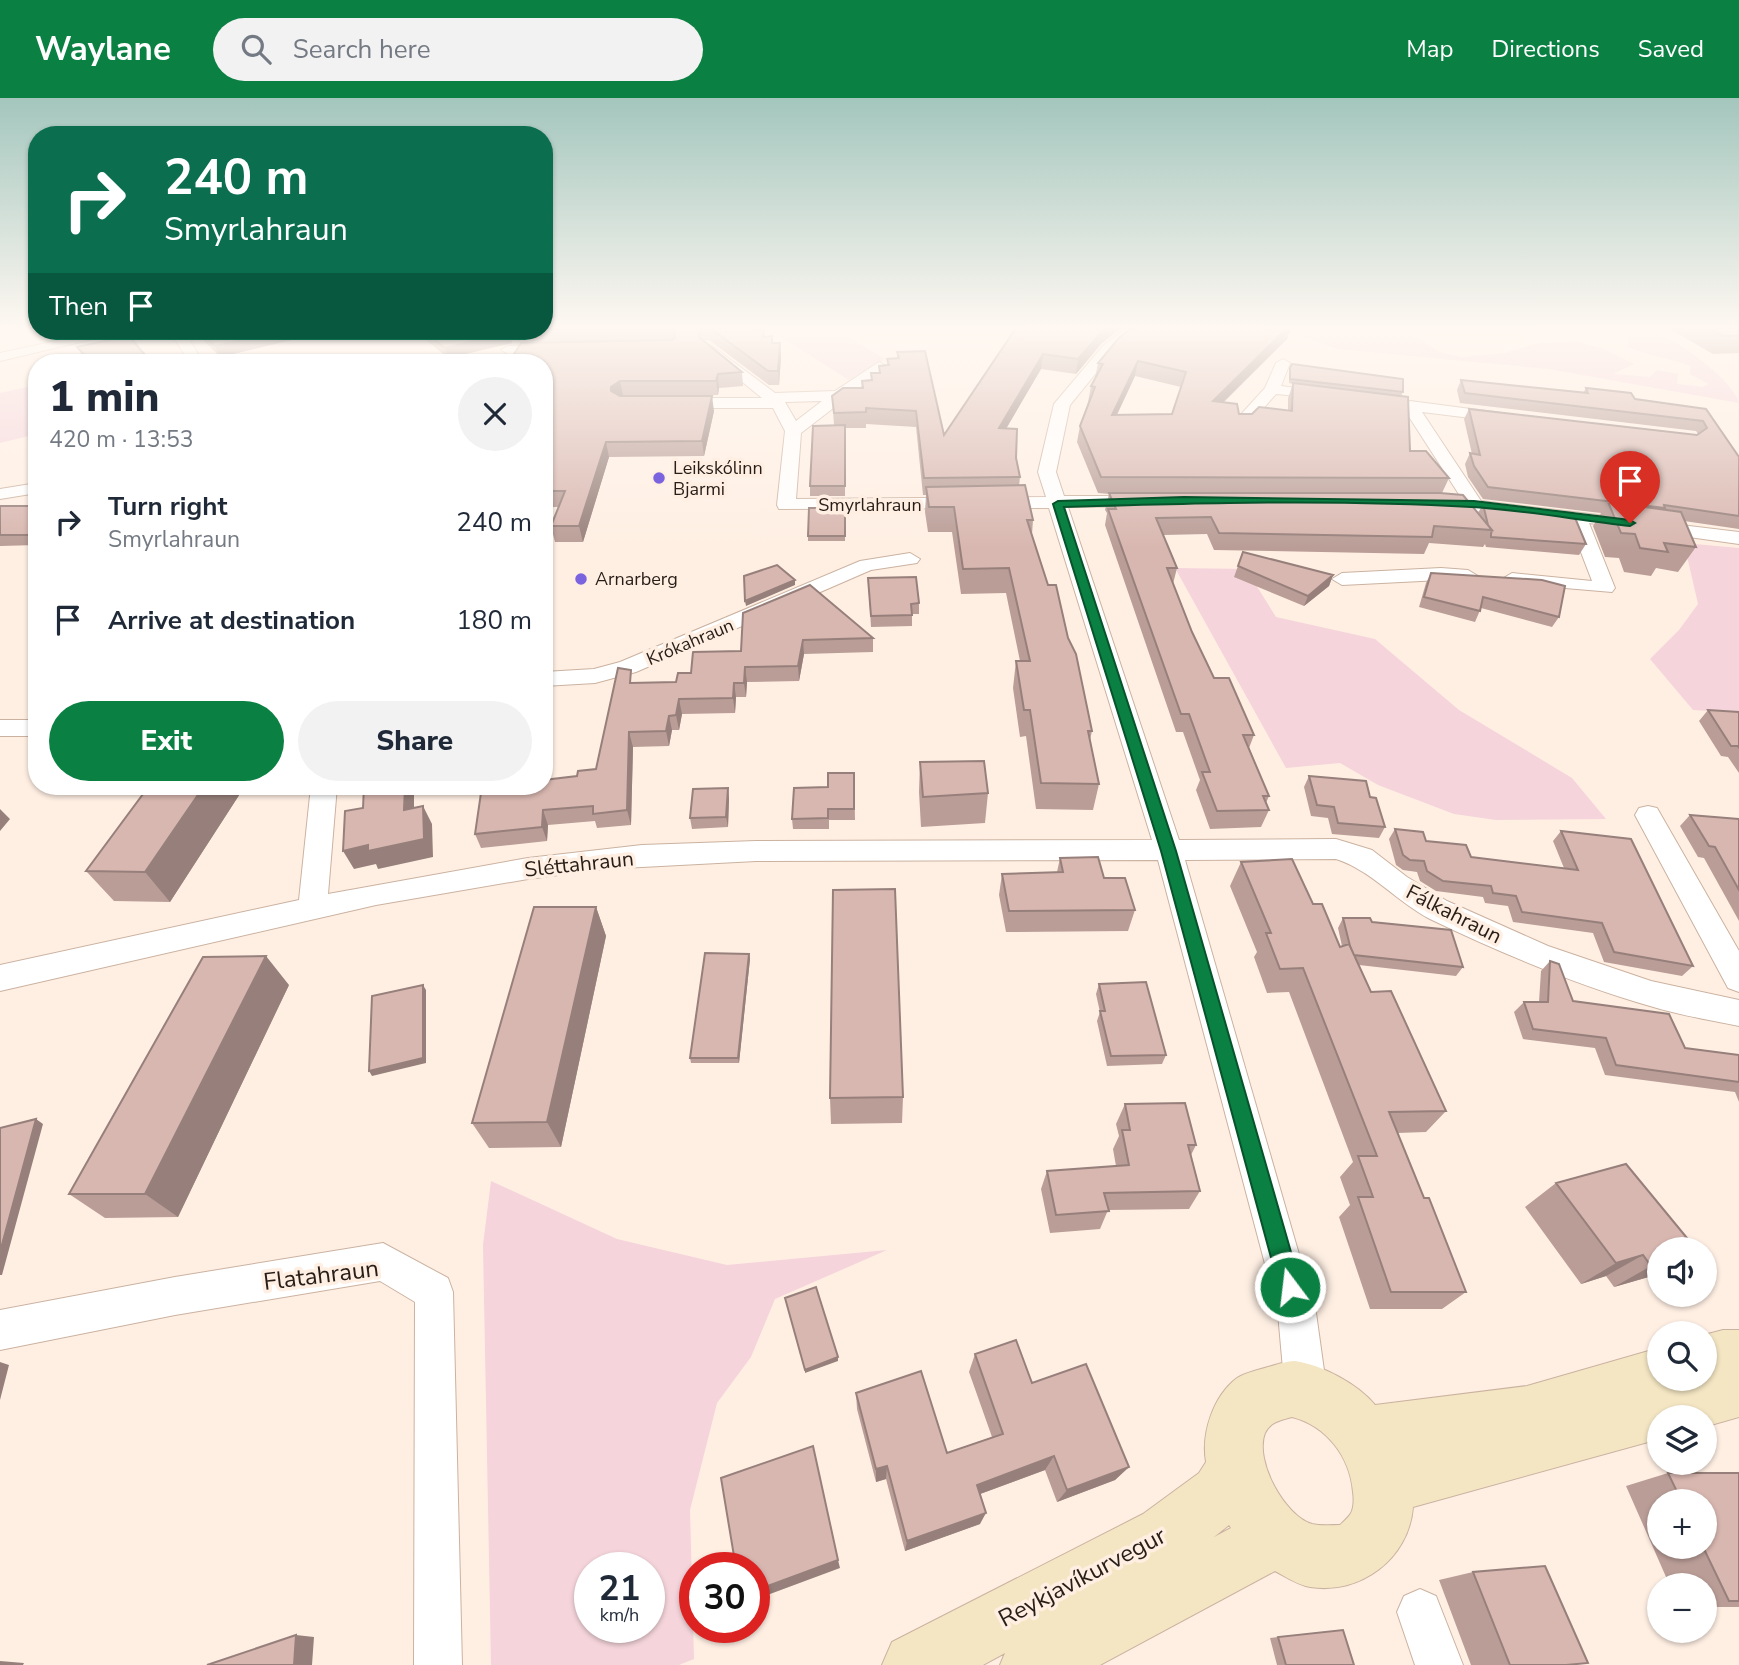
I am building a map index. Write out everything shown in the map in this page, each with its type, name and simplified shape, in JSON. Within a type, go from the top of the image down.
[{"type":"main road","points":[[1717,1360],[1739,1358]]},
{"type":"main road","points":[[1373,1460],[1647,1380]]},
{"type":"main road","points":[[1373,1460],[1739,1389]]},
{"type":"main road","points":[[1278,1390],[1306,1392],[1343,1412],[1373,1460],[1382,1520],[1367,1544],[1355,1553],[1332,1558],[1305,1554],[1277,1537],[1249,1504],[1235,1472],[1233,1442],[1237,1423],[1246,1409],[1260,1396],[1278,1390]]},
{"type":"main road","name":"Reykjavíkurvegur","points":[[915,1665],[1165,1536],[1220,1494],[1235,1472]]},
{"type":"main road","points":[[1033,1665],[1277,1537]]},
{"type":"street","points":[[662,403],[732,401]]},
{"type":"street","points":[[775,401],[793,431],[835,401]]},
{"type":"street","points":[[1064,401],[1047,472],[1169,851],[1297,1313],[1306,1392]]},
{"type":"street","points":[[1241,424],[1261,401]]},
{"type":"street","points":[[1474,504],[1403,405],[1520,419]]},
{"type":"street","name":"Smyrlahraun","points":[[793,431],[786,505],[1156,501]]},
{"type":"street","points":[[0,494],[28,489]]},
{"type":"street","points":[[1418,502],[1474,504],[1739,538]]},
{"type":"street","points":[[1342,579],[1441,574],[1605,588],[1577,516]]},
{"type":"street","name":"Krókahraun","points":[[553,678],[596,676],[628,667],[867,565],[911,559]]},
{"type":"street","points":[[0,728],[28,728]]},
{"type":"street","points":[[312,908],[323,795]]},
{"type":"street","points":[[1648,815],[1739,979]]},
{"type":"street","name":"Fálkahraun","points":[[1169,851],[1336,849],[1362,857],[1397,885],[1437,909],[1538,955],[1651,994],[1739,1013]]},
{"type":"street","name":"Sléttahraun","points":[[0,978],[312,908],[524,869],[608,858],[780,851],[1169,851]]},
{"type":"street","name":"Flatahraun","points":[[0,1330],[175,1296],[383,1262],[434,1292],[438,1665]]},
{"type":"street","points":[[1420,1612],[1439,1665]]},
{"type":"shaded area","points":[[0,401],[28,401],[28,436],[0,443]]},
{"type":"shaded area","points":[[1684,543],[1739,548],[1739,713],[1693,710],[1650,659],[1679,630],[1698,604]]},
{"type":"shaded area","points":[[1175,568],[1246,569],[1276,617],[1375,639],[1459,710],[1572,778],[1606,819],[1496,820],[1454,814],[1378,785],[1340,763],[1286,768]]},
{"type":"shaded area","points":[[491,1181],[617,1239],[727,1265],[887,1250],[775,1299],[751,1357],[717,1403],[690,1510],[691,1552],[679,1552],[679,1643],[694,1643],[694,1659],[679,1665],[491,1665],[483,1245]]},
{"type":"building","points":[[553,401],[711,401],[702,441],[606,442],[579,526],[553,526],[565,491],[553,491]]},
{"type":"building","points":[[833,401],[936,401],[944,435],[967,401],[1015,401],[999,428],[1017,429],[1016,458],[1020,477],[924,478],[916,411],[866,408],[866,412],[834,413]]},
{"type":"building","points":[[1090,401],[1119,401],[1112,415],[1172,414],[1176,401],[1237,404],[1239,414],[1252,414],[1259,407],[1292,411],[1292,401],[1408,401],[1410,451],[1426,451],[1449,478],[1101,477],[1080,426]]},
{"type":"building","points":[[1534,401],[1650,401],[1706,409],[1739,457],[1739,516],[1664,505],[1665,508],[1488,487],[1474,466],[1470,453],[1480,455],[1469,409],[1697,435],[1707,428],[1703,421]]},
{"type":"building","points":[[845,425],[845,486],[810,486],[813,426]]},
{"type":"building","points":[[1025,485],[1033,520],[1027,520],[1048,585],[1056,585],[1068,638],[1076,654],[1092,731],[1088,731],[1099,784],[1041,783],[1030,710],[1024,710],[1016,661],[1030,661],[1009,568],[963,569],[954,507],[929,507],[926,487]]},
{"type":"building","points":[[1109,493],[1463,495],[1492,530],[1434,526],[1432,537],[1219,533],[1211,517],[1156,518],[1177,568],[1167,568],[1192,632],[1214,678],[1229,678],[1254,735],[1243,735],[1269,796],[1263,796],[1269,810],[1217,811],[1202,772],[1210,772],[1189,714],[1181,714],[1108,509],[1116,509]]},
{"type":"building","points":[[1608,502],[1681,512],[1696,547],[1664,543],[1668,552],[1640,548],[1635,534],[1621,533]]},
{"type":"building","points":[[1483,504],[1573,513],[1586,544],[1491,537],[1492,530],[1488,525]]},
{"type":"building","points":[[0,506],[28,506],[28,535],[0,535]]},
{"type":"building","points":[[809,508],[845,508],[845,536],[808,536]]},
{"type":"building","points":[[1243,552],[1333,575],[1308,596],[1238,566]]},
{"type":"building","points":[[777,565],[795,580],[745,601],[744,576]]},
{"type":"building","points":[[1431,573],[1542,580],[1565,586],[1559,617],[1483,597],[1480,611],[1424,597]]},
{"type":"building","points":[[916,577],[919,603],[911,604],[912,615],[871,616],[868,578]]},
{"type":"building","points":[[810,585],[873,638],[803,640],[798,666],[745,667],[744,683],[734,683],[733,698],[679,699],[676,715],[669,716],[666,731],[629,732],[627,810],[593,814],[593,806],[543,810],[542,827],[475,834],[481,795],[553,795],[553,779],[577,776],[578,771],[596,769],[618,668],[631,670],[630,683],[676,682],[678,673],[691,673],[693,652],[741,651],[743,613]]},
{"type":"building","points":[[1708,710],[1739,712],[1739,748],[1731,746]]},
{"type":"building","points":[[984,761],[988,793],[923,797],[920,762]]},
{"type":"building","points":[[828,773],[854,773],[854,809],[828,809],[828,818],[792,819],[794,788],[828,787]]},
{"type":"building","points":[[1309,776],[1366,781],[1370,797],[1376,798],[1385,827],[1338,823],[1334,807],[1317,805]]},
{"type":"building","points":[[728,788],[726,817],[690,818],[693,789]]},
{"type":"building","points":[[142,795],[198,795],[145,872],[86,871]]},
{"type":"building","points":[[364,795],[405,795],[404,810],[423,806],[424,839],[368,851],[368,845],[343,851],[345,811],[363,808]]},
{"type":"building","points":[[1690,815],[1739,819],[1739,890],[1715,847],[1709,846]]},
{"type":"building","points":[[1395,829],[1423,832],[1426,841],[1466,845],[1471,857],[1578,870],[1561,831],[1631,839],[1693,966],[1614,952],[1602,923],[1522,912],[1516,896],[1493,893],[1491,886],[1443,881],[1427,871],[1424,861],[1410,860],[1403,855]]},
{"type":"building","points":[[1098,857],[1104,878],[1125,878],[1135,910],[1009,911],[1002,874],[1063,872],[1060,858]]},
{"type":"building","points":[[1292,859],[1313,904],[1322,904],[1340,947],[1349,944],[1371,992],[1391,991],[1446,1111],[1389,1112],[1424,1198],[1429,1198],[1466,1292],[1391,1292],[1358,1197],[1373,1197],[1358,1156],[1377,1156],[1303,968],[1280,969],[1266,933],[1271,933],[1241,862]]},
{"type":"building","points":[[895,889],[903,1097],[830,1098],[833,890]]},
{"type":"building","points":[[534,907],[596,907],[547,1122],[472,1123]]},
{"type":"building","points":[[1343,918],[1370,918],[1372,922],[1451,930],[1463,967],[1354,955]]},
{"type":"building","points":[[705,953],[749,954],[738,1058],[690,1058]]},
{"type":"building","points":[[266,956],[145,1194],[69,1194],[203,957]]},
{"type":"building","points":[[1550,961],[1559,964],[1573,1001],[1669,1014],[1685,1048],[1739,1055],[1739,1082],[1616,1065],[1606,1038],[1533,1029],[1524,1002],[1548,1002]]},
{"type":"building","points":[[1146,982],[1166,1055],[1111,1056],[1100,1011],[1105,1011],[1099,984]]},
{"type":"building","points":[[423,985],[423,1058],[369,1071],[372,996]]},
{"type":"building","points":[[1185,1103],[1196,1145],[1188,1145],[1200,1191],[1104,1193],[1109,1211],[1056,1215],[1047,1171],[1129,1165],[1122,1130],[1130,1130],[1125,1104]]},
{"type":"building","points":[[36,1119],[0,1252],[0,1128]]},
{"type":"building","points":[[1626,1164],[1686,1237],[1647,1237],[1647,1260],[1643,1255],[1616,1263],[1556,1183]]},
{"type":"building","points":[[816,1287],[838,1357],[805,1370],[785,1298]]},
{"type":"building","points":[[1016,1340],[1032,1383],[1086,1364],[1129,1467],[1067,1490],[1054,1456],[977,1485],[986,1513],[907,1541],[887,1466],[876,1469],[856,1393],[921,1371],[947,1453],[1003,1434],[975,1354]]},
{"type":"building","points":[[813,1446],[838,1560],[770,1585],[770,1552],[733,1552],[721,1478]]},
{"type":"building","points":[[1739,1473],[1739,1601],[1729,1601],[1709,1559],[1717,1559],[1717,1489],[1676,1489],[1669,1475]]},
{"type":"building","points":[[1545,1566],[1588,1663],[1510,1665],[1473,1572]]},
{"type":"building","points":[[1343,1630],[1354,1665],[1286,1665],[1278,1637]]},
{"type":"building","points":[[296,1635],[294,1665],[207,1665]]},
{"type":"place","name":"Leikskólinn Bjarmi","points":[[659,478]]},
{"type":"place","name":"Arnarberg","points":[[581,579]]},
{"type":"route","points":[[1290,1287],[1169,851],[1058,504],[1184,500],[1432,502],[1474,504],[1630,523]]}]
